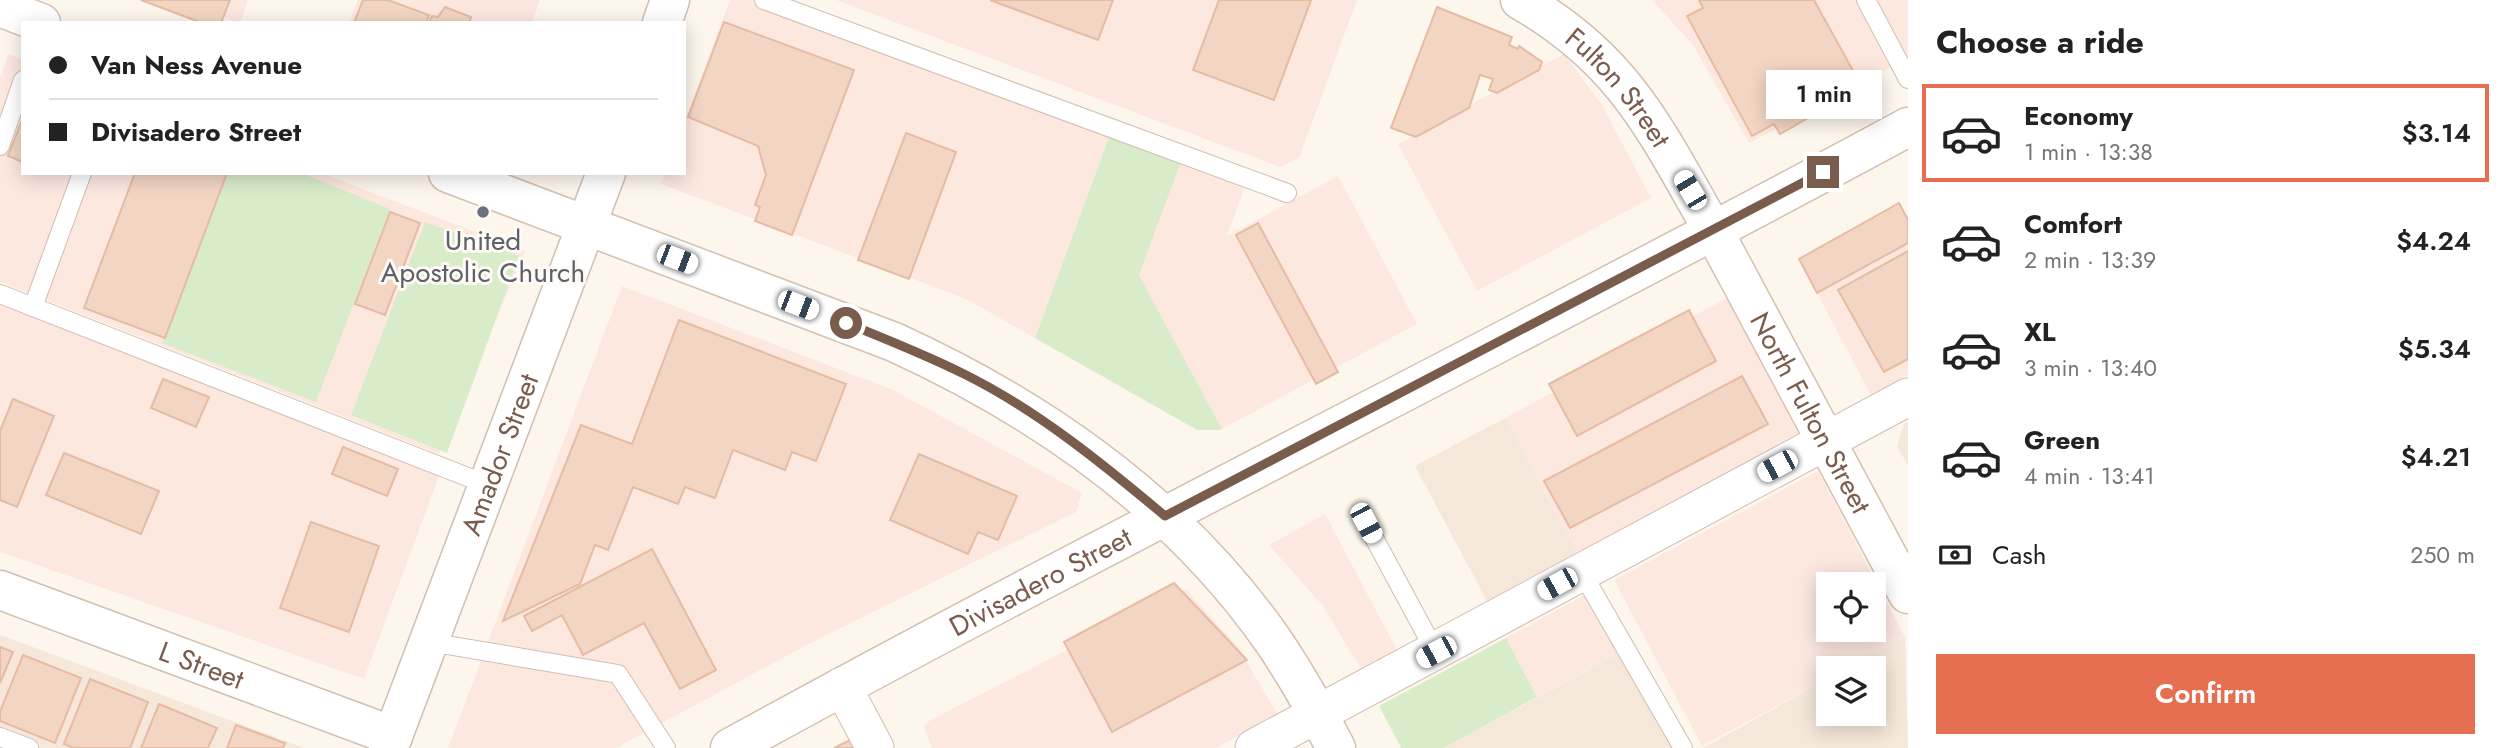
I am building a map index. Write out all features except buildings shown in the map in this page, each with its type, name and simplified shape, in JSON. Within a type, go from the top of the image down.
[{"type":"main road","points":[[663,21],[670,0]]},
{"type":"main road","name":"Fulton Street","points":[[1520,0],[1584,43],[1618,77],[1647,116],[1714,232]]},
{"type":"main road","points":[[0,7],[36,21]]},
{"type":"main road","name":"Divisadero Street","points":[[730,748],[842,686],[1714,232],[1908,127]]},
{"type":"main road","points":[[453,175],[894,342],[966,374],[1059,433],[1165,516],[1214,566],[1251,611],[1287,662],[1336,748]]},
{"type":"main road","name":"Amador Street","points":[[391,742],[605,175]]},
{"type":"main road","name":"North Fulton Street","points":[[1714,232],[1908,593]]},
{"type":"main road","name":"L Street","points":[[0,590],[391,742]]},
{"type":"street","points":[[1254,748],[1908,397]]},
{"type":"street","points":[[842,686],[875,748]]},
{"type":"lane","points":[[764,0],[1287,193]]},
{"type":"lane","points":[[1866,0],[1908,79]]},
{"type":"lane","points":[[0,146],[21,86]]},
{"type":"lane","points":[[33,307],[81,175]]},
{"type":"lane","points":[[0,295],[488,485]]},
{"type":"lane","points":[[1366,523],[1436,652]]},
{"type":"lane","points":[[1581,571],[1684,748]]},
{"type":"lane","points":[[429,642],[618,674],[666,748]]},
{"type":"lane","points":[[0,737],[29,748]]},
{"type":"shaded area","points":[[175,0],[248,0],[241,21]]},
{"type":"shaded area","points":[[358,0],[540,0],[533,21],[350,21]]},
{"type":"shaded area","points":[[730,0],[758,0],[1111,132],[1035,338],[966,299],[661,184],[664,175],[686,175],[686,117]]},
{"type":"shaded area","points":[[836,0],[1357,0],[1299,158],[1280,167]]},
{"type":"shaded area","points":[[1652,0],[1908,0],[1908,58],[1749,143],[1693,45]]},
{"type":"shaded area","points":[[9,54],[21,59],[21,175],[326,175],[525,251],[439,454],[0,282],[0,76]]},
{"type":"shaded area","points":[[1564,54],[1602,105],[1651,198],[1477,291],[1398,144]]},
{"type":"shaded area","points":[[1182,159],[1246,183],[1227,236],[1338,176],[1417,324],[1222,429],[1139,275]]},
{"type":"shaded area","points":[[1908,243],[1908,375],[1871,395],[1817,293]]},
{"type":"shaded area","points":[[622,286],[893,390],[1082,493],[1076,512],[816,640],[616,748],[448,748]]},
{"type":"shaded area","points":[[1727,298],[1799,435],[1577,553],[1505,418]]},
{"type":"shaded area","points":[[0,299],[439,476],[364,679],[0,552]]},
{"type":"shaded area","points":[[1505,418],[1577,553],[1487,601],[1415,466]]},
{"type":"shaded area","points":[[1908,422],[1908,466],[1897,446],[1904,424]]},
{"type":"shaded area","points":[[1818,471],[1871,572],[1816,572],[1816,642],[1886,642],[1886,601],[1905,637],[1869,656],[1816,656],[1816,685],[1702,746],[1614,580]]},
{"type":"shaded area","points":[[1325,514],[1397,650],[1361,669],[1323,606],[1269,545]]},
{"type":"shaded area","points":[[1186,589],[1238,647],[1278,715],[1216,748],[932,748],[924,727],[929,721]]},
{"type":"shaded area","points":[[1590,592],[1622,652],[1537,697],[1506,638]]},
{"type":"shaded area","points":[[0,635],[133,684],[304,748],[0,748]]},
{"type":"shaded area","points":[[1905,637],[1908,748],[1703,748],[1816,685],[1816,726],[1886,726],[1886,656],[1869,656]]},
{"type":"shaded area","points":[[1622,652],[1672,748],[1444,748]]},
{"type":"green space","points":[[1111,132],[1182,159],[1139,275],[1222,429],[1220,430],[1197,430],[1035,338]]},
{"type":"green space","points":[[227,175],[306,175],[390,209],[316,402],[162,343]]},
{"type":"green space","points":[[425,222],[519,256],[447,453],[351,415]]},
{"type":"green space","points":[[1506,638],[1537,697],[1444,748],[1401,748],[1379,706]]},
{"type":"place","name":"United Apostolic Church","points":[[483,212]]},
{"type":"route","points":[[846,323],[966,374],[1011,401],[1059,433],[1165,516],[1714,232],[1823,172]]}]
